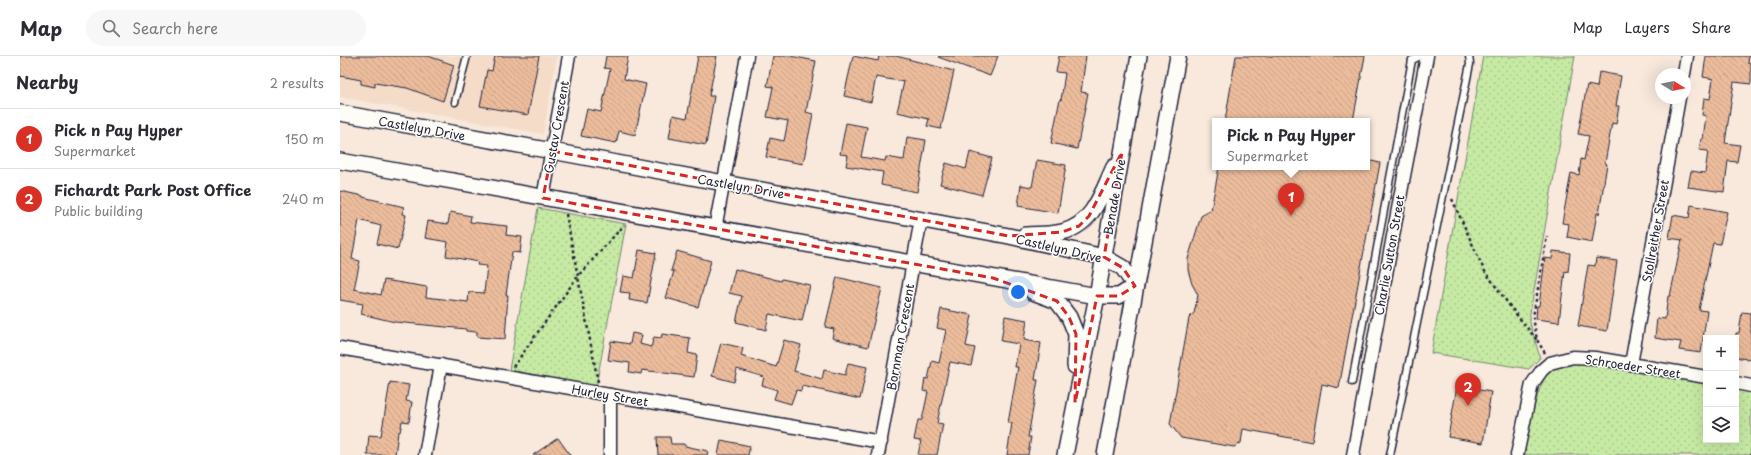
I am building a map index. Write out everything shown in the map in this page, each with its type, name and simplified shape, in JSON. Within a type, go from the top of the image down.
[{"type":"street","name":"Gustav Crescent","points":[[543,198],[569,56]]},
{"type":"street","points":[[716,229],[723,182],[747,56]]},
{"type":"street","name":"Benade Drive","points":[[1065,452],[1104,257],[1139,56]]},
{"type":"street","points":[[1105,455],[1178,56]]},
{"type":"street","name":"Charlie Sutton Street","points":[[1353,455],[1427,56]]},
{"type":"street","points":[[1685,68],[1687,56]]},
{"type":"street","name":"Stollreither Street","points":[[1631,364],[1678,104]]},
{"type":"street","name":"Castlelyn Drive","points":[[340,113],[723,182],[1010,236],[1104,257],[1123,268],[1135,286]]},
{"type":"street","points":[[1010,236],[1062,232],[1079,226],[1089,216],[1122,152]]},
{"type":"street","points":[[340,161],[1096,296],[1119,296],[1135,286]]},
{"type":"street","name":"Bornman Crescent","points":[[878,455],[921,219]]},
{"type":"street","points":[[993,278],[1057,301],[1069,317],[1076,334],[1075,403]]},
{"type":"street","name":"Hurley Street","points":[[340,348],[881,442]]},
{"type":"street","name":"Schroeder Street","points":[[1550,363],[1573,357],[1595,358],[1703,376]]},
{"type":"street","points":[[1517,455],[1532,384],[1542,370],[1550,363]]},
{"type":"street","points":[[425,455],[441,365]]},
{"type":"street","points":[[1739,384],[1751,386]]},
{"type":"street","points":[[605,394],[610,455]]},
{"type":"lane","points":[[455,102],[467,56]]},
{"type":"lane","points":[[1412,60],[1421,56]]},
{"type":"lane","points":[[1390,455],[1470,64],[1470,56]]},
{"type":"lane","points":[[1412,60],[1425,69]]},
{"type":"lane","points":[[1352,382],[1412,60]]},
{"type":"path","points":[[1445,183],[1484,270],[1512,309],[1537,340],[1550,363]]},
{"type":"path","points":[[564,202],[578,276],[605,394]]},
{"type":"path","points":[[506,377],[578,276],[634,214]]},
{"type":"path","points":[[1537,340],[1533,317],[1547,236]]},
{"type":"highlighted area","points":[[552,151],[1009,236],[1062,232],[1079,226],[1089,216],[1122,152],[1104,257],[1123,268],[1135,286],[1119,296],[1097,296],[1075,403],[1076,334],[1069,317],[1057,301],[993,278],[543,198]]},
{"type":"shaded area","points":[[340,56],[557,56],[543,134],[340,97]]},
{"type":"green space","points":[[1483,56],[1575,56],[1529,319],[1540,358],[1529,369],[1431,353]]},
{"type":"green space","points":[[538,208],[626,224],[596,386],[509,370]]},
{"type":"green space","points":[[1573,363],[1595,364],[1703,382],[1703,443],[1739,443],[1739,389],[1751,391],[1751,455],[1526,455],[1525,449],[1536,399],[1543,381],[1548,374],[1559,367]]},
{"type":"building","points":[[340,56],[428,56],[454,65],[443,101],[407,88],[375,83],[375,87],[361,84],[361,80],[340,76]]},
{"type":"building","points":[[495,56],[539,56],[528,115],[480,106],[487,70],[492,71]]},
{"type":"building","points":[[606,56],[628,56],[624,79],[646,84],[635,135],[619,131],[616,143],[581,136],[587,109],[601,112],[610,69],[604,68]]},
{"type":"building","points":[[698,56],[717,56],[709,96],[714,96],[706,145],[669,138],[673,115],[687,118]]},
{"type":"building","points":[[773,56],[790,56],[816,61],[806,112],[813,114],[803,164],[766,157],[770,138],[784,141],[788,121],[767,117],[773,87],[767,86]]},
{"type":"building","points":[[853,56],[878,61],[879,56],[896,56],[954,71],[941,129],[927,126],[929,119],[897,112],[904,82],[876,77],[871,102],[844,96]]},
{"type":"building","points":[[998,56],[990,76],[938,57]]},
{"type":"building","points":[[1059,56],[1086,56],[1081,92],[1088,93],[1077,149],[1051,143],[1060,99],[1061,100],[1065,73],[1056,72]]},
{"type":"building","points":[[1236,56],[1365,56],[1354,118],[1226,118]]},
{"type":"building","points":[[1706,56],[1749,56],[1748,63],[1751,64],[1751,84],[1734,82],[1725,143],[1740,145],[1737,162],[1728,161],[1724,192],[1688,187],[1691,171],[1705,173],[1708,151],[1699,150],[1701,139],[1703,139],[1706,116],[1702,115],[1704,98],[1710,99],[1713,79],[1703,77]]},
{"type":"building","points":[[1599,72],[1621,76],[1616,106],[1619,106],[1616,124],[1612,123],[1605,163],[1607,164],[1599,214],[1597,213],[1592,242],[1567,237],[1569,224],[1562,223],[1571,173],[1579,175],[1581,159],[1584,160],[1589,136],[1578,134],[1587,85],[1597,87]]},
{"type":"building","points":[[846,123],[867,127],[861,157],[885,161],[886,157],[904,160],[907,137],[926,140],[917,192],[881,185],[883,172],[846,166],[848,155],[840,154]]},
{"type":"building","points":[[970,152],[992,158],[982,195],[940,184],[946,163],[966,169]]},
{"type":"building","points":[[1037,160],[1066,165],[1058,213],[1018,206],[1021,185],[1032,187]]},
{"type":"building","points":[[1370,161],[1380,163],[1339,388],[1322,384],[1312,442],[1243,429],[1241,443],[1234,447],[1181,438],[1170,424],[1189,318],[1194,313],[1198,295],[1192,284],[1188,270],[1188,259],[1201,216],[1211,210],[1218,170],[1370,170]]},
{"type":"building","points":[[340,191],[404,207],[402,214],[406,215],[398,249],[377,244],[381,226],[359,220],[352,259],[360,261],[354,289],[381,295],[384,280],[427,287],[426,297],[468,302],[469,292],[484,293],[487,266],[477,265],[478,262],[446,256],[448,242],[425,238],[428,221],[448,224],[450,212],[471,216],[470,222],[507,226],[506,235],[522,237],[520,253],[512,252],[506,295],[508,295],[505,339],[477,337],[477,332],[466,331],[466,329],[395,322],[361,314],[363,304],[340,300]]},
{"type":"building","points":[[1691,205],[1727,212],[1720,244],[1713,243],[1699,310],[1707,311],[1701,353],[1679,350],[1681,342],[1655,338],[1657,318],[1665,319],[1668,296],[1670,296],[1682,240],[1669,238],[1673,215],[1689,218]]},
{"type":"building","points":[[639,250],[656,253],[647,303],[629,300],[630,293],[620,292],[623,276],[634,278]]},
{"type":"building","points":[[677,251],[711,261],[698,307],[666,298],[674,271],[671,271]]},
{"type":"building","points":[[1553,251],[1570,253],[1568,272],[1565,271],[1559,322],[1536,319],[1545,258],[1552,259]]},
{"type":"building","points":[[1596,258],[1617,261],[1607,331],[1578,326],[1588,265],[1595,266]]},
{"type":"building","points":[[735,269],[781,281],[782,279],[810,285],[802,321],[769,314],[766,330],[736,322],[742,296],[729,293]]},
{"type":"building","points":[[837,277],[882,288],[868,347],[832,338],[834,329],[825,327]]},
{"type":"building","points":[[941,309],[972,315],[966,346],[975,348],[971,366],[950,362],[937,423],[943,424],[937,455],[918,455],[921,441],[914,440],[918,420],[922,420],[928,392],[923,391],[925,378],[928,379],[932,361],[939,363],[946,330],[937,328]]},
{"type":"building","points":[[1742,312],[1751,313],[1751,360],[1739,358],[1739,335],[1736,335],[1736,333],[1739,333]]},
{"type":"building","points":[[1005,316],[1027,320],[1024,340],[1041,343],[1035,380],[1038,380],[1028,437],[1031,437],[1028,455],[1007,455],[1012,423],[1008,423],[1018,367],[1015,367],[1019,344],[1001,341]]},
{"type":"building","points":[[632,333],[642,335],[640,344],[651,347],[654,337],[661,338],[662,334],[690,338],[688,353],[697,355],[694,377],[642,370],[641,374],[629,372],[630,363],[608,360],[611,341],[630,344]]},
{"type":"building","points":[[784,340],[801,345],[794,371],[822,379],[824,370],[845,375],[848,363],[867,367],[860,399],[802,386],[801,391],[796,390],[791,404],[774,399],[777,390],[762,385],[764,377],[737,369],[734,382],[712,376],[721,343],[743,348],[741,356],[776,367]]},
{"type":"building","points":[[390,382],[409,385],[406,401],[412,402],[409,422],[402,421],[400,432],[398,432],[395,455],[367,455],[369,435],[381,436]]},
{"type":"building","points":[[1457,386],[1491,392],[1483,443],[1448,437]]},
{"type":"building","points":[[657,437],[670,437],[671,444],[684,444],[685,446],[708,451],[707,455],[658,455]]},
{"type":"building","points":[[558,438],[570,455],[533,455]]},
{"type":"building","points":[[721,440],[750,446],[748,455],[718,455]]},
{"type":"place","name":"Pick n Pay Hyper","points":[[1291,216]]},
{"type":"place","name":"Fichardt Park Post Office","points":[[1468,406]]}]
